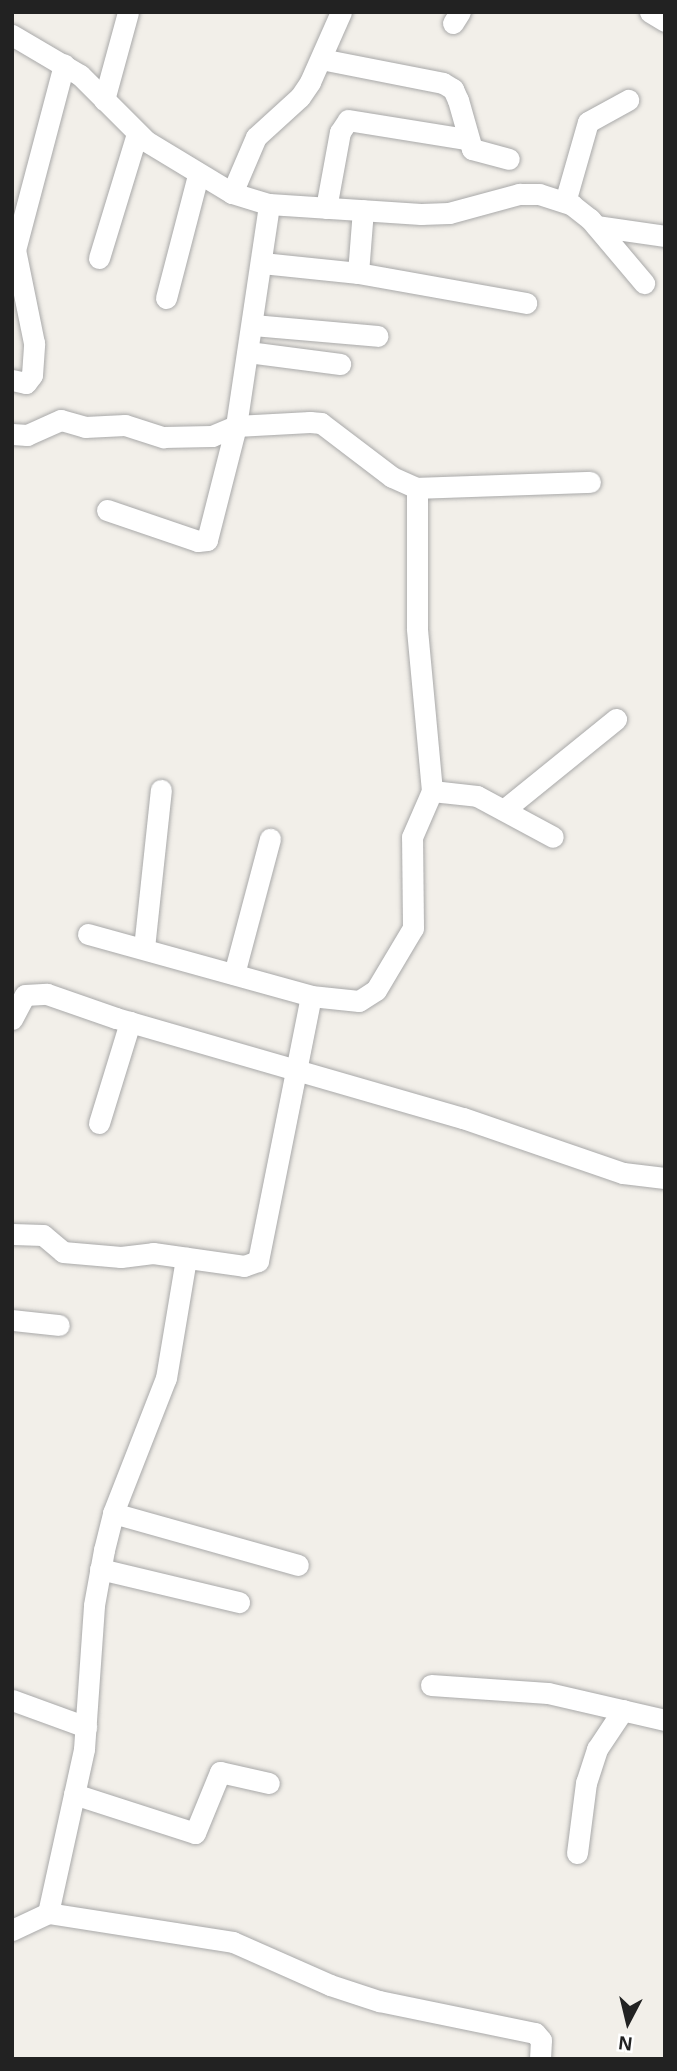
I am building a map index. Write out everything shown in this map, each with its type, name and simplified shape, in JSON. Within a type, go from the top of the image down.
[{"type":"street","points":[[104,100],[128,12]]},
{"type":"street","points":[[232,193],[256,137],[300,97],[341,12]]},
{"type":"street","points":[[650,12],[665,21]]},
{"type":"street","points":[[12,35],[64,64],[137,134],[198,175],[232,193],[269,204],[449,213],[519,194],[539,194],[565,202],[596,226],[644,283]]},
{"type":"street","points":[[320,59],[443,83],[453,89],[458,100],[466,139]]},
{"type":"street","points":[[12,380],[30,381],[33,369],[31,323],[15,250],[15,228],[64,64]]},
{"type":"street","points":[[565,202],[588,122],[628,100]]},
{"type":"street","points":[[326,208],[340,132],[348,120],[466,139],[484,155],[509,159]]},
{"type":"street","points":[[99,258],[137,134]]},
{"type":"street","points":[[166,298],[198,175]]},
{"type":"street","points":[[107,510],[198,541],[207,540],[236,426],[269,204]]},
{"type":"street","points":[[358,273],[363,210]]},
{"type":"street","points":[[596,226],[665,236]]},
{"type":"street","points":[[262,262],[358,273],[526,303]]},
{"type":"street","points":[[253,325],[378,336]]},
{"type":"street","points":[[248,352],[340,364]]},
{"type":"street","points":[[12,433],[27,435],[61,420],[85,427],[125,425],[163,437],[212,436],[236,426],[321,423],[392,477],[417,488],[590,482]]},
{"type":"street","points":[[88,933],[311,996],[349,1002],[369,998],[410,937],[412,837],[432,791],[415,603],[417,488]]},
{"type":"street","points":[[505,809],[616,719]]},
{"type":"street","points":[[144,948],[161,790]]},
{"type":"street","points":[[432,791],[462,792],[505,809],[553,837]]},
{"type":"street","points":[[234,974],[270,838]]},
{"type":"street","points":[[12,1019],[25,995],[36,992],[130,1022],[298,1068],[463,1118],[623,1173],[665,1178]]},
{"type":"street","points":[[12,1234],[43,1235],[64,1252],[186,1258],[244,1266],[258,1261],[311,996]]},
{"type":"street","points":[[99,1123],[130,1022]]},
{"type":"street","points":[[48,1913],[86,1727],[100,1569],[113,1513],[166,1378],[186,1258]]},
{"type":"street","points":[[12,1320],[59,1325]]},
{"type":"street","points":[[113,1513],[298,1565]]},
{"type":"street","points":[[100,1569],[239,1602]]},
{"type":"street","points":[[431,1685],[518,1689],[665,1720]]},
{"type":"street","points":[[12,1700],[86,1727]]},
{"type":"street","points":[[577,1853],[580,1809],[597,1749],[623,1710]]},
{"type":"street","points":[[74,1794],[195,1833],[220,1772],[269,1783]]},
{"type":"street","points":[[12,1930],[48,1913],[233,1941],[330,1985],[379,2001],[535,2033],[541,2040],[540,2059]]}]
